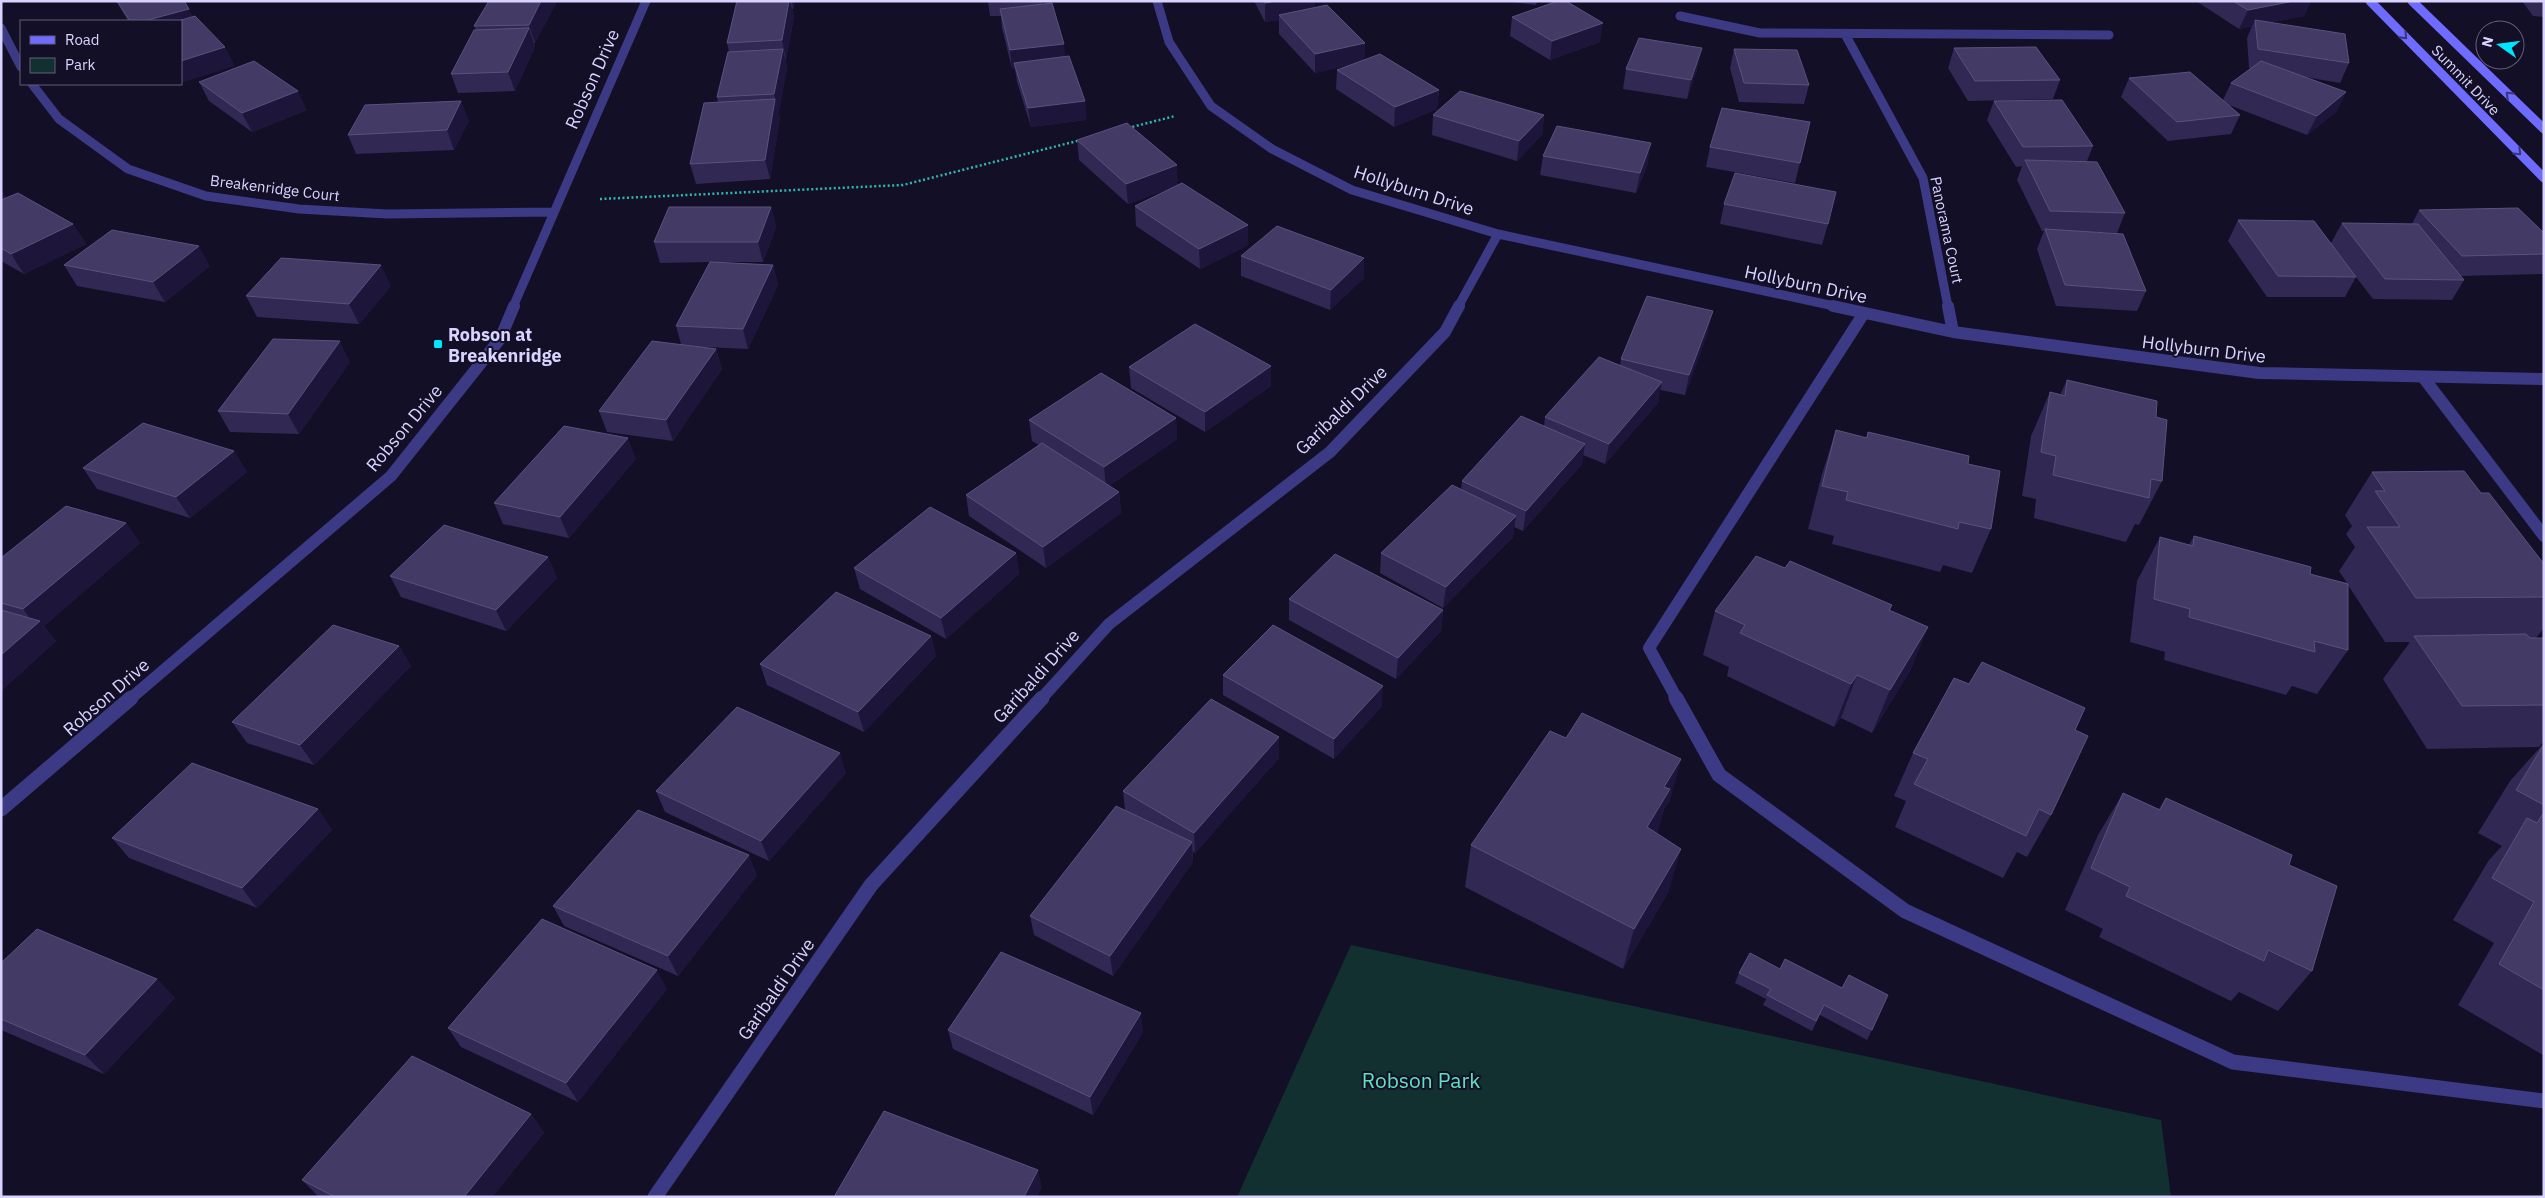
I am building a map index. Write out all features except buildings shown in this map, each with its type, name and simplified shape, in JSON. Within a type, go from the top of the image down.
[{"type":"main road","name":"Summit Drive","points":[[2370,1],[2544,178]]},
{"type":"main road","name":"Summit Drive","points":[[2412,1],[2544,129]]},
{"type":"street","name":"Robson Drive","points":[[1,809],[391,476],[500,339],[552,212],[646,1]]},
{"type":"street","name":"Hollyburn Drive","points":[[1157,1],[1169,42],[1211,106],[1272,149],[1352,190],[1498,234],[1953,332],[2258,373],[2544,379]]},
{"type":"street","points":[[1680,16],[1760,33],[2108,35]]},
{"type":"street","points":[[1,28],[20,65]]},
{"type":"street","name":"Panorama Court","points":[[1845,34],[1923,178],[1953,332]]},
{"type":"street","name":"Breakenridge Court","points":[[33,85],[58,119],[128,169],[206,196],[299,209],[387,214],[552,212]]},
{"type":"street","name":"Garibaldi Drive","points":[[655,1197],[871,885],[1109,624],[1330,452],[1445,332],[1498,234]]},
{"type":"street","points":[[1864,313],[1649,648],[1719,775],[1905,911],[2233,1062],[2544,1101]]},
{"type":"street","points":[[2423,377],[2544,536]]},
{"type":"path","points":[[1125,128],[1183,114]]},
{"type":"path","points":[[599,199],[902,185],[1086,138]]},
{"type":"green space","name":"Robson Park","points":[[1351,945],[2161,1120],[2171,1197],[1237,1197]]},
{"type":"place","name":"Robson at Breakenridge","points":[[438,344]]}]
